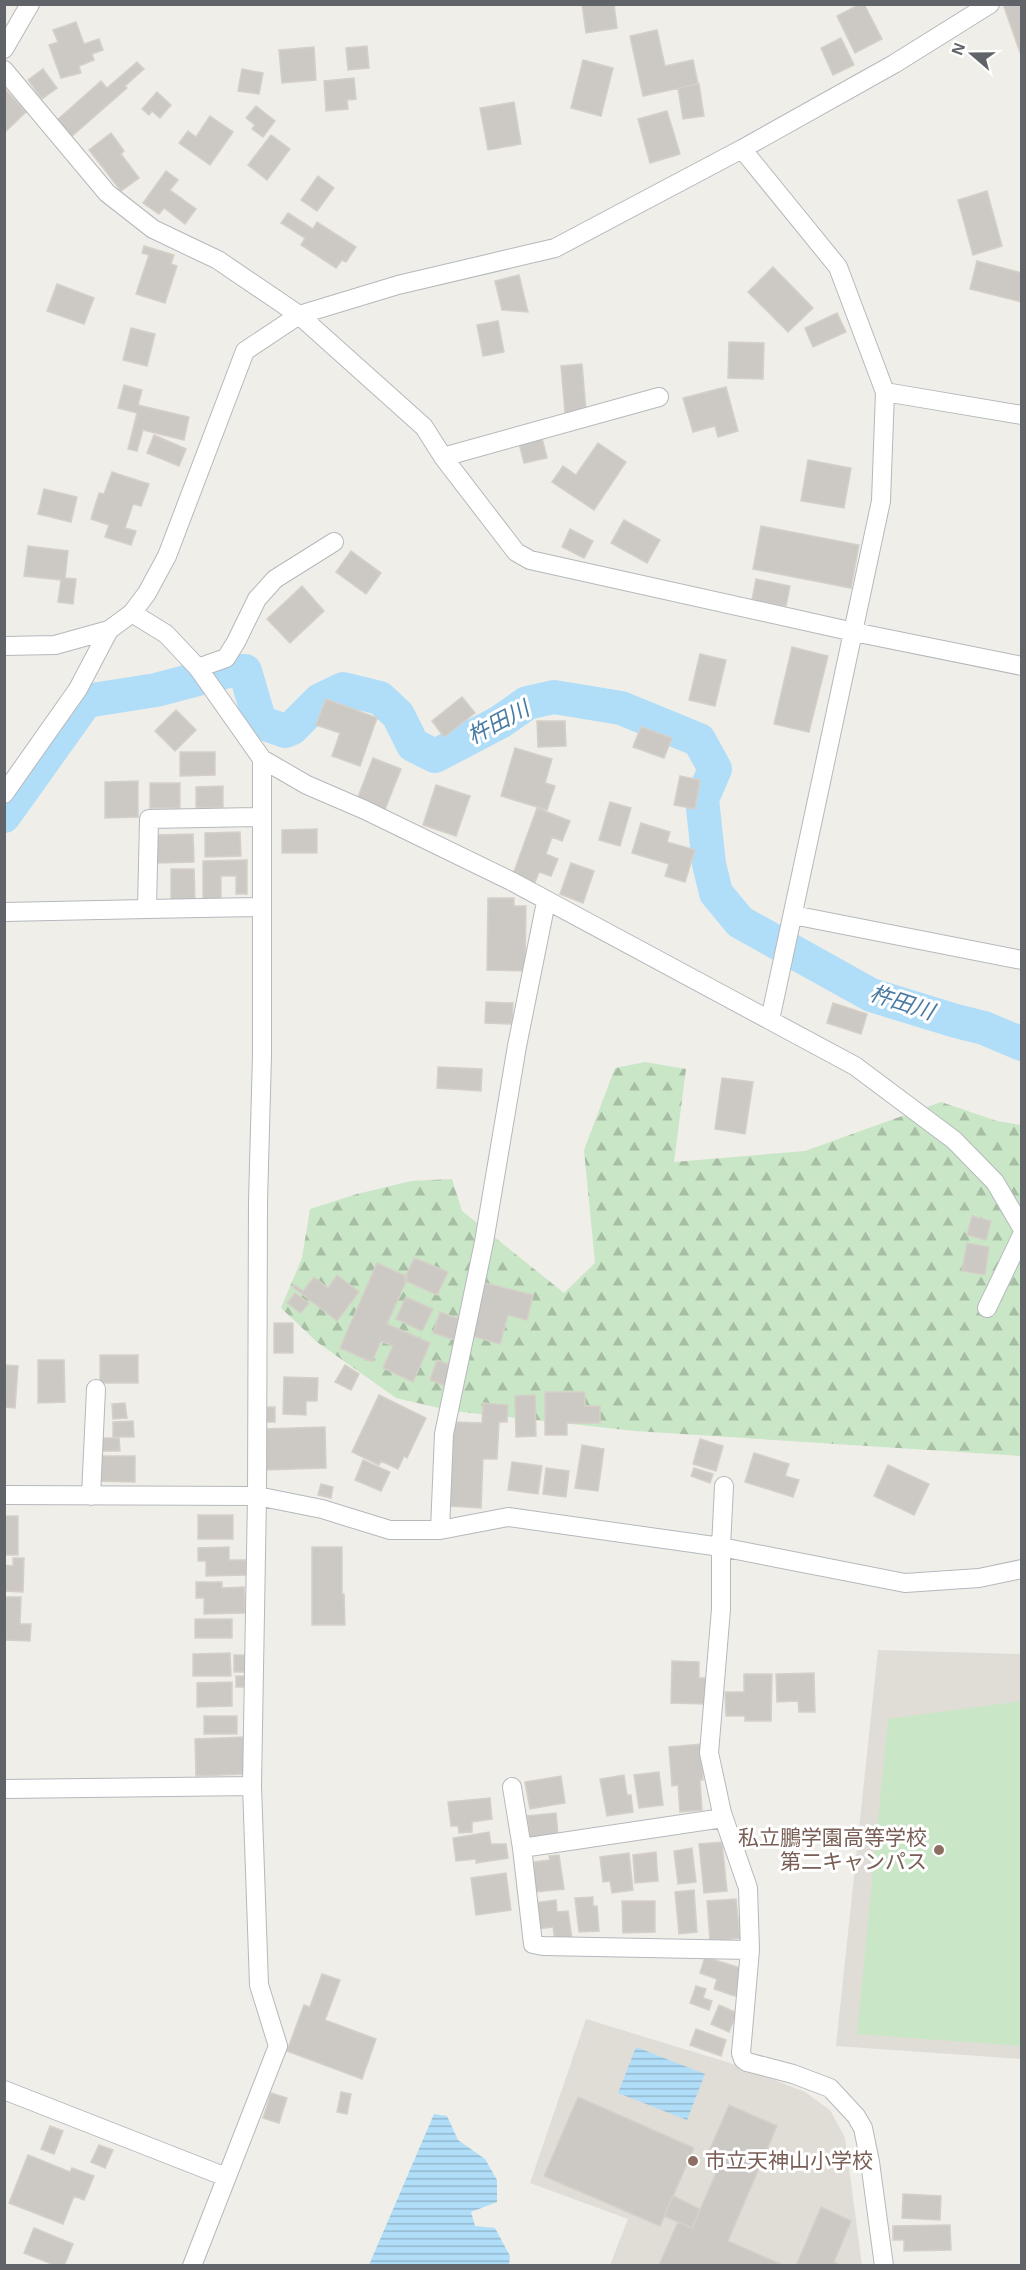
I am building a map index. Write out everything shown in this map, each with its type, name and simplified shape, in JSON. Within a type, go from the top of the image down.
[{"type":"street","points":[[4,49],[30,4]]},
{"type":"street","points":[[4,646],[55,645],[109,630],[132,613],[147,593],[167,556],[245,351],[299,315],[398,285],[555,248],[742,149],[894,64],[990,4]]},
{"type":"street","points":[[4,70],[107,193],[153,229],[218,260],[299,315],[424,427],[443,457],[516,552],[530,560],[854,632],[1022,666]]},
{"type":"street","points":[[742,149],[838,267],[885,392],[881,501],[770,1020]]},
{"type":"street","points":[[885,392],[1022,416]]},
{"type":"street","points":[[443,457],[659,397]]},
{"type":"street","points":[[204,675],[226,658],[257,599],[274,579],[334,542]]},
{"type":"street","points":[[132,613],[166,634],[204,675],[262,759],[307,785],[365,810],[511,881],[546,902],[855,1066],[954,1140],[995,1182],[1022,1228]]},
{"type":"street","points":[[4,794],[78,689],[109,630]]},
{"type":"street","points":[[192,2265],[278,2046],[259,1985],[252,1786],[257,1496],[262,759]]},
{"type":"street","points":[[147,909],[149,819],[262,817]]},
{"type":"street","points":[[440,1530],[444,1434],[484,1242],[517,1046],[546,902]]},
{"type":"street","points":[[4,912],[262,907]]},
{"type":"street","points":[[793,915],[1022,960]]},
{"type":"street","points":[[987,1308],[1022,1235]]},
{"type":"street","points":[[91,1496],[96,1389]]},
{"type":"street","points":[[724,1486],[721,1609],[709,1753],[723,1818],[748,1888],[750,1950],[742,2059],[830,2088],[856,2116],[863,2128],[870,2162],[884,2265]]},
{"type":"street","points":[[4,1495],[257,1496],[322,1509],[390,1530],[440,1530],[508,1517],[721,1547],[905,1584],[978,1578],[1022,1569]]},
{"type":"street","points":[[4,1789],[252,1786]]},
{"type":"street","points":[[512,1787],[522,1848],[533,1944],[750,1950]]},
{"type":"street","points":[[522,1848],[723,1818]]},
{"type":"street","points":[[4,2090],[226,2177]]},
{"type":"shaded area","name":"私立鵬学園高等学校 第二キャンパス","points":[[878,1650],[1021,1654],[1021,2059],[836,2046]]},
{"type":"shaded area","name":"市立天神山小学校","points":[[586,2019],[730,2063],[805,2092],[830,2110],[845,2138],[862,2265],[610,2265],[628,2219],[530,2183]]},
{"type":"green space","points":[[645,1062],[686,1069],[674,1162],[805,1151],[941,1102],[997,1121],[1021,1125],[1021,1456],[635,1431],[452,1411],[396,1398],[317,1342],[281,1308],[302,1258],[310,1209],[357,1194],[411,1181],[452,1179],[462,1211],[564,1293],[595,1263],[584,1150],[615,1068]]},
{"type":"green space","name":"私立鵬学園高等学校 第二キャンパス","points":[[1021,1701],[1021,2046],[857,2034],[888,1719]]},
{"type":"water","points":[[636,2047],[705,2074],[687,2120],[618,2093]]},
{"type":"water","points":[[434,2114],[447,2116],[458,2140],[485,2159],[497,2180],[497,2202],[471,2212],[475,2226],[495,2228],[510,2256],[509,2265],[369,2265]]},
{"type":"building","points":[[582,4],[614,4],[617,28],[586,33]]},
{"type":"building","points":[[864,4],[882,39],[855,53],[837,16]]},
{"type":"building","points":[[1003,4],[1022,4],[1022,58]]},
{"type":"building","points":[[76,22],[84,44],[99,39],[103,50],[92,54],[94,60],[79,66],[81,73],[61,78],[49,45],[58,42],[53,30]]},
{"type":"building","points":[[657,30],[665,66],[693,60],[698,84],[643,96],[630,36]]},
{"type":"building","points":[[841,38],[854,65],[833,75],[821,48]]},
{"type":"building","points":[[367,46],[369,68],[348,70],[346,48]]},
{"type":"building","points":[[314,47],[316,80],[282,83],[279,50]]},
{"type":"building","points":[[583,60],[613,68],[601,116],[571,108]]},
{"type":"building","points":[[137,62],[144,69],[125,86],[127,88],[71,137],[57,120],[101,81],[107,88]]},
{"type":"building","points":[[43,69],[57,88],[42,99],[28,80]]},
{"type":"building","points":[[242,69],[263,73],[259,94],[238,91]]},
{"type":"building","points":[[354,78],[356,99],[347,100],[348,109],[326,111],[324,81]]},
{"type":"building","points":[[699,84],[704,116],[683,119],[678,88]]},
{"type":"building","points":[[4,88],[26,112],[4,133]]},
{"type":"building","points":[[157,92],[171,105],[160,118],[152,111],[149,115],[142,109]]},
{"type":"building","points":[[514,102],[521,144],[488,150],[480,108]]},
{"type":"building","points":[[256,106],[275,121],[263,137],[252,129],[255,125],[246,118]]},
{"type":"building","points":[[667,111],[680,154],[650,163],[638,119]]},
{"type":"building","points":[[210,116],[233,132],[210,165],[179,143],[188,131],[196,137]]},
{"type":"building","points":[[111,133],[124,151],[121,154],[139,178],[121,191],[89,150]]},
{"type":"building","points":[[271,135],[290,149],[267,180],[248,165]]},
{"type":"building","points":[[166,171],[178,180],[170,190],[196,209],[185,224],[164,208],[159,214],[143,203]]},
{"type":"building","points":[[318,176],[334,188],[317,211],[301,200]]},
{"type":"building","points":[[987,191],[1002,246],[973,255],[958,200]]},
{"type":"building","points":[[288,213],[313,229],[317,222],[356,247],[346,262],[342,260],[336,268],[301,245],[305,238],[281,223]]},
{"type":"building","points":[[144,246],[174,255],[171,264],[177,266],[165,303],[136,294],[149,255],[142,253]]},
{"type":"building","points":[[977,261],[1022,273],[1022,302],[970,289]]},
{"type":"building","points":[[773,267],[813,308],[788,332],[748,292]]},
{"type":"building","points":[[519,275],[528,312],[502,310],[495,281]]},
{"type":"building","points":[[57,284],[94,298],[84,324],[47,311]]},
{"type":"building","points":[[837,313],[846,332],[813,347],[805,328]]},
{"type":"building","points":[[498,321],[504,352],[483,356],[477,325]]},
{"type":"building","points":[[131,328],[155,334],[147,366],[123,360]]},
{"type":"building","points":[[729,342],[764,343],[763,379],[728,378]]},
{"type":"building","points":[[582,364],[586,411],[565,413],[561,366]]},
{"type":"building","points":[[124,385],[142,390],[138,405],[189,417],[184,440],[143,430],[137,451],[128,449],[137,413],[118,408]]},
{"type":"building","points":[[726,387],[738,431],[718,437],[715,426],[693,432],[683,398]]},
{"type":"building","points":[[154,435],[186,449],[179,466],[147,453]]},
{"type":"building","points":[[542,438],[547,458],[524,463],[519,443]]},
{"type":"building","points":[[598,443],[626,462],[594,510],[552,482],[563,466],[576,475]]},
{"type":"building","points":[[808,460],[851,468],[844,508],[801,501]]},
{"type":"building","points":[[112,472],[149,484],[141,506],[133,504],[125,528],[136,531],[131,545],[105,537],[109,525],[91,519],[99,493],[104,494]]},
{"type":"building","points":[[44,489],[77,497],[71,522],[38,514]]},
{"type":"building","points":[[624,520],[660,540],[647,563],[611,543]]},
{"type":"building","points":[[761,526],[859,545],[851,588],[753,569]]},
{"type":"building","points":[[570,529],[593,541],[584,558],[562,547]]},
{"type":"building","points":[[28,546],[68,551],[65,578],[76,579],[73,604],[58,602],[61,580],[24,576]]},
{"type":"building","points":[[351,551],[381,573],[366,594],[336,572]]},
{"type":"building","points":[[756,579],[790,586],[786,606],[752,600]]},
{"type":"building","points":[[302,586],[324,611],[290,643],[267,619]]},
{"type":"building","points":[[792,647],[828,656],[809,732],[774,724]]},
{"type":"building","points":[[700,654],[726,660],[715,706],[689,700]]},
{"type":"building","points":[[462,697],[475,713],[444,737],[432,721]]},
{"type":"building","points":[[326,699],[377,718],[360,766],[332,756],[340,733],[316,725]]},
{"type":"building","points":[[176,710],[196,730],[175,751],[155,731]]},
{"type":"building","points":[[537,721],[565,721],[566,746],[538,747]]},
{"type":"building","points":[[641,727],[672,738],[664,758],[633,747]]},
{"type":"building","points":[[515,748],[552,759],[545,783],[555,786],[547,810],[501,796]]},
{"type":"building","points":[[180,752],[215,752],[215,775],[180,776]]},
{"type":"building","points":[[373,758],[401,769],[384,812],[356,802]]},
{"type":"building","points":[[680,776],[700,780],[695,809],[674,805]]},
{"type":"building","points":[[138,781],[138,817],[105,818],[105,782]]},
{"type":"building","points":[[150,783],[180,783],[180,808],[150,808]]},
{"type":"building","points":[[436,785],[470,796],[456,836],[423,825]]},
{"type":"building","points":[[223,786],[223,807],[196,808],[196,787]]},
{"type":"building","points":[[610,802],[631,808],[620,846],[599,840]]},
{"type":"building","points":[[537,808],[570,821],[562,841],[552,837],[546,854],[558,859],[551,876],[539,872],[534,885],[512,877]]},
{"type":"building","points":[[641,823],[670,832],[667,842],[695,850],[685,882],[665,876],[669,864],[632,853]]},
{"type":"building","points":[[317,829],[317,853],[282,853],[282,830]]},
{"type":"building","points":[[240,832],[241,856],[205,857],[205,833]]},
{"type":"building","points":[[193,834],[194,862],[157,863],[156,835]]},
{"type":"building","points":[[247,860],[247,894],[236,894],[236,876],[221,876],[221,900],[203,900],[203,861]]},
{"type":"building","points":[[571,863],[594,871],[583,903],[560,894]]},
{"type":"building","points":[[171,869],[194,869],[195,901],[171,901]]},
{"type":"building","points":[[488,898],[514,898],[514,906],[526,906],[525,971],[487,970]]},
{"type":"building","points":[[486,1002],[513,1003],[512,1024],[485,1023]]},
{"type":"building","points":[[833,1003],[867,1014],[861,1034],[827,1023]]},
{"type":"building","points":[[438,1067],[482,1069],[481,1091],[437,1088]]},
{"type":"building","points":[[722,1078],[753,1082],[745,1134],[715,1129]]},
{"type":"building","points":[[972,1216],[991,1221],[986,1240],[967,1235]]},
{"type":"building","points":[[967,1243],[989,1247],[985,1275],[962,1271]]},
{"type":"building","points":[[414,1258],[448,1272],[437,1295],[404,1280]]},
{"type":"building","points":[[377,1263],[408,1277],[387,1324],[430,1343],[413,1382],[383,1368],[393,1346],[381,1341],[372,1362],[340,1348]]},
{"type":"building","points":[[337,1275],[359,1292],[337,1321],[293,1287],[295,1285],[303,1291],[314,1277],[328,1288]]},
{"type":"building","points":[[485,1283],[533,1295],[527,1320],[508,1315],[500,1344],[472,1336]]},
{"type":"building","points":[[295,1293],[309,1303],[301,1313],[287,1303]]},
{"type":"building","points":[[406,1297],[433,1309],[422,1331],[396,1319]]},
{"type":"building","points":[[440,1312],[462,1320],[455,1340],[433,1333]]},
{"type":"building","points":[[274,1323],[293,1323],[293,1353],[274,1353]]},
{"type":"building","points":[[100,1355],[138,1355],[138,1383],[100,1383]]},
{"type":"building","points":[[38,1360],[64,1360],[65,1402],[38,1403]]},
{"type":"building","points":[[437,1360],[453,1366],[446,1386],[430,1380]]},
{"type":"building","points":[[4,1365],[18,1366],[15,1408],[4,1407]]},
{"type":"building","points":[[345,1365],[359,1374],[351,1390],[335,1382]]},
{"type":"building","points":[[284,1377],[318,1378],[317,1401],[306,1401],[306,1415],[283,1414]]},
{"type":"building","points":[[545,1392],[585,1392],[585,1406],[600,1406],[600,1423],[567,1423],[567,1435],[545,1435]]},
{"type":"building","points":[[379,1395],[426,1418],[407,1458],[404,1456],[398,1469],[381,1461],[379,1465],[352,1452]]},
{"type":"building","points":[[535,1395],[536,1436],[516,1437],[515,1396]]},
{"type":"building","points":[[125,1403],[127,1418],[113,1419],[112,1404]]},
{"type":"building","points":[[483,1403],[508,1405],[507,1422],[499,1422],[497,1459],[483,1459],[481,1508],[450,1506],[454,1422],[482,1423]]},
{"type":"building","points":[[266,1407],[275,1407],[275,1422],[266,1422]]},
{"type":"building","points":[[133,1421],[134,1437],[113,1437],[113,1422]]},
{"type":"building","points":[[325,1427],[326,1468],[264,1470],[263,1429]]},
{"type":"building","points":[[99,1438],[119,1438],[120,1451],[98,1451]]},
{"type":"building","points":[[700,1439],[723,1446],[716,1471],[693,1464]]},
{"type":"building","points":[[582,1445],[604,1449],[598,1491],[575,1488]]},
{"type":"building","points":[[754,1453],[789,1464],[785,1476],[799,1480],[793,1497],[745,1482]]},
{"type":"building","points":[[98,1456],[135,1456],[135,1482],[97,1481]]},
{"type":"building","points":[[363,1460],[390,1472],[381,1491],[355,1480]]},
{"type":"building","points":[[512,1462],[542,1466],[538,1494],[508,1490]]},
{"type":"building","points":[[888,1465],[929,1484],[914,1515],[874,1496]]},
{"type":"building","points":[[546,1468],[569,1471],[566,1497],[543,1494]]},
{"type":"building","points":[[694,1468],[713,1474],[710,1483],[691,1476]]},
{"type":"building","points":[[321,1484],[333,1487],[331,1498],[318,1495]]},
{"type":"building","points":[[198,1515],[233,1515],[233,1539],[198,1539]]},
{"type":"building","points":[[4,1516],[18,1516],[18,1555],[4,1555]]},
{"type":"building","points":[[229,1547],[229,1560],[246,1560],[246,1575],[206,1576],[206,1561],[198,1561],[198,1548]]},
{"type":"building","points":[[312,1547],[342,1547],[342,1594],[344,1594],[345,1625],[312,1625]]},
{"type":"building","points":[[13,1558],[24,1558],[23,1592],[4,1591],[4,1565],[13,1566]]},
{"type":"building","points":[[196,1582],[222,1582],[222,1588],[244,1587],[245,1613],[204,1614],[204,1598],[196,1598]]},
{"type":"building","points":[[4,1597],[21,1597],[20,1624],[31,1624],[30,1641],[4,1640]]},
{"type":"building","points":[[195,1619],[232,1619],[232,1638],[195,1638]]},
{"type":"building","points":[[230,1653],[231,1676],[193,1676],[193,1654]]},
{"type":"building","points":[[234,1655],[246,1655],[247,1672],[234,1672]]},
{"type":"building","points":[[672,1661],[699,1662],[699,1678],[708,1678],[707,1704],[671,1703]]},
{"type":"building","points":[[814,1673],[815,1712],[799,1712],[798,1701],[777,1702],[776,1674]]},
{"type":"building","points":[[744,1674],[772,1674],[771,1721],[745,1721],[745,1716],[726,1716],[725,1692],[744,1692]]},
{"type":"building","points":[[236,1676],[246,1676],[246,1687],[236,1687]]},
{"type":"building","points":[[232,1682],[232,1706],[197,1707],[197,1683]]},
{"type":"building","points":[[204,1716],[237,1716],[237,1734],[204,1734]]},
{"type":"building","points":[[245,1737],[246,1774],[196,1776],[195,1739]]},
{"type":"building","points":[[701,1744],[702,1810],[680,1812],[678,1785],[672,1786],[669,1747]]},
{"type":"building","points":[[659,1772],[663,1805],[639,1808],[634,1775]]},
{"type":"building","points":[[624,1775],[627,1795],[631,1795],[633,1812],[607,1816],[600,1779]]},
{"type":"building","points":[[561,1776],[565,1803],[530,1809],[525,1782]]},
{"type":"building","points":[[490,1798],[492,1819],[472,1822],[472,1832],[459,1833],[458,1826],[451,1826],[448,1802]]},
{"type":"building","points":[[556,1813],[558,1835],[530,1838],[527,1816]]},
{"type":"building","points":[[489,1832],[491,1844],[506,1844],[508,1858],[476,1863],[476,1859],[456,1861],[453,1838]]},
{"type":"building","points":[[722,1842],[727,1891],[704,1893],[699,1844]]},
{"type":"building","points":[[692,1848],[696,1882],[678,1884],[674,1851]]},
{"type":"building","points":[[656,1852],[658,1881],[635,1883],[633,1855]]},
{"type":"building","points":[[629,1853],[633,1890],[612,1893],[610,1881],[603,1882],[600,1857]]},
{"type":"building","points":[[559,1855],[564,1889],[535,1892],[531,1868],[535,1867],[534,1862],[550,1860],[549,1856]]},
{"type":"building","points":[[506,1873],[511,1910],[476,1915],[471,1878]]},
{"type":"building","points":[[694,1890],[697,1932],[679,1934],[675,1892]]},
{"type":"building","points":[[593,1897],[593,1906],[597,1906],[599,1931],[579,1932],[575,1898]]},
{"type":"building","points":[[736,1899],[740,1938],[710,1941],[707,1901]]},
{"type":"building","points":[[556,1900],[557,1912],[568,1911],[572,1939],[555,1941],[553,1927],[537,1929],[534,1903]]},
{"type":"building","points":[[622,1901],[655,1901],[655,1932],[623,1933]]},
{"type":"building","points":[[705,1957],[744,1969],[735,1996],[714,1989],[717,1979],[700,1973]]},
{"type":"building","points":[[322,1974],[340,1980],[325,2020],[376,2039],[362,2079],[287,2051],[304,2005],[310,2007]]},
{"type":"building","points":[[696,1986],[706,1989],[703,1998],[712,2001],[709,2010],[690,2003]]},
{"type":"building","points":[[719,2005],[737,2013],[729,2032],[711,2024]]},
{"type":"building","points":[[696,2029],[726,2040],[721,2056],[690,2045]]},
{"type":"building","points":[[341,2092],[351,2094],[347,2114],[337,2112]]},
{"type":"building","points":[[271,2093],[287,2098],[279,2123],[263,2118]]},
{"type":"building","points":[[578,2097],[694,2148],[660,2226],[544,2176]]},
{"type":"building","points":[[729,2105],[777,2126],[728,2241],[785,2266],[661,2266],[659,2265],[678,2222],[692,2228],[724,2155],[710,2149]]},
{"type":"building","points":[[50,2126],[63,2131],[54,2154],[41,2149]]},
{"type":"building","points":[[99,2145],[113,2150],[105,2168],[91,2162]]},
{"type":"building","points":[[28,2155],[70,2172],[72,2168],[94,2176],[84,2200],[74,2196],[63,2224],[9,2203]]},
{"type":"building","points":[[903,2194],[941,2196],[940,2220],[902,2218]]},
{"type":"building","points":[[673,2196],[700,2209],[692,2228],[664,2216]]},
{"type":"building","points":[[821,2207],[851,2221],[834,2262],[842,2266],[796,2266]]},
{"type":"building","points":[[950,2225],[951,2250],[904,2251],[904,2240],[893,2240],[893,2226]]},
{"type":"building","points":[[34,2228],[73,2244],[64,2266],[57,2266],[24,2253]]},
{"type":"waterway","name":"杵田川","points":[[4,816],[86,701],[156,690],[228,671],[245,671],[260,722],[285,731],[292,728],[320,700],[343,689],[380,698],[398,715],[413,745],[435,756],[500,722],[527,703],[554,697],[621,708],[699,740],[715,769],[702,799],[709,864],[716,893],[740,922],[871,995],[984,1028],[1022,1044]]},
{"type":"place","name":"私立鵬学園高等学校 第二キャンパス","points":[[939,1850]]},
{"type":"place","name":"市立天神山小学校","points":[[693,2161]]}]
